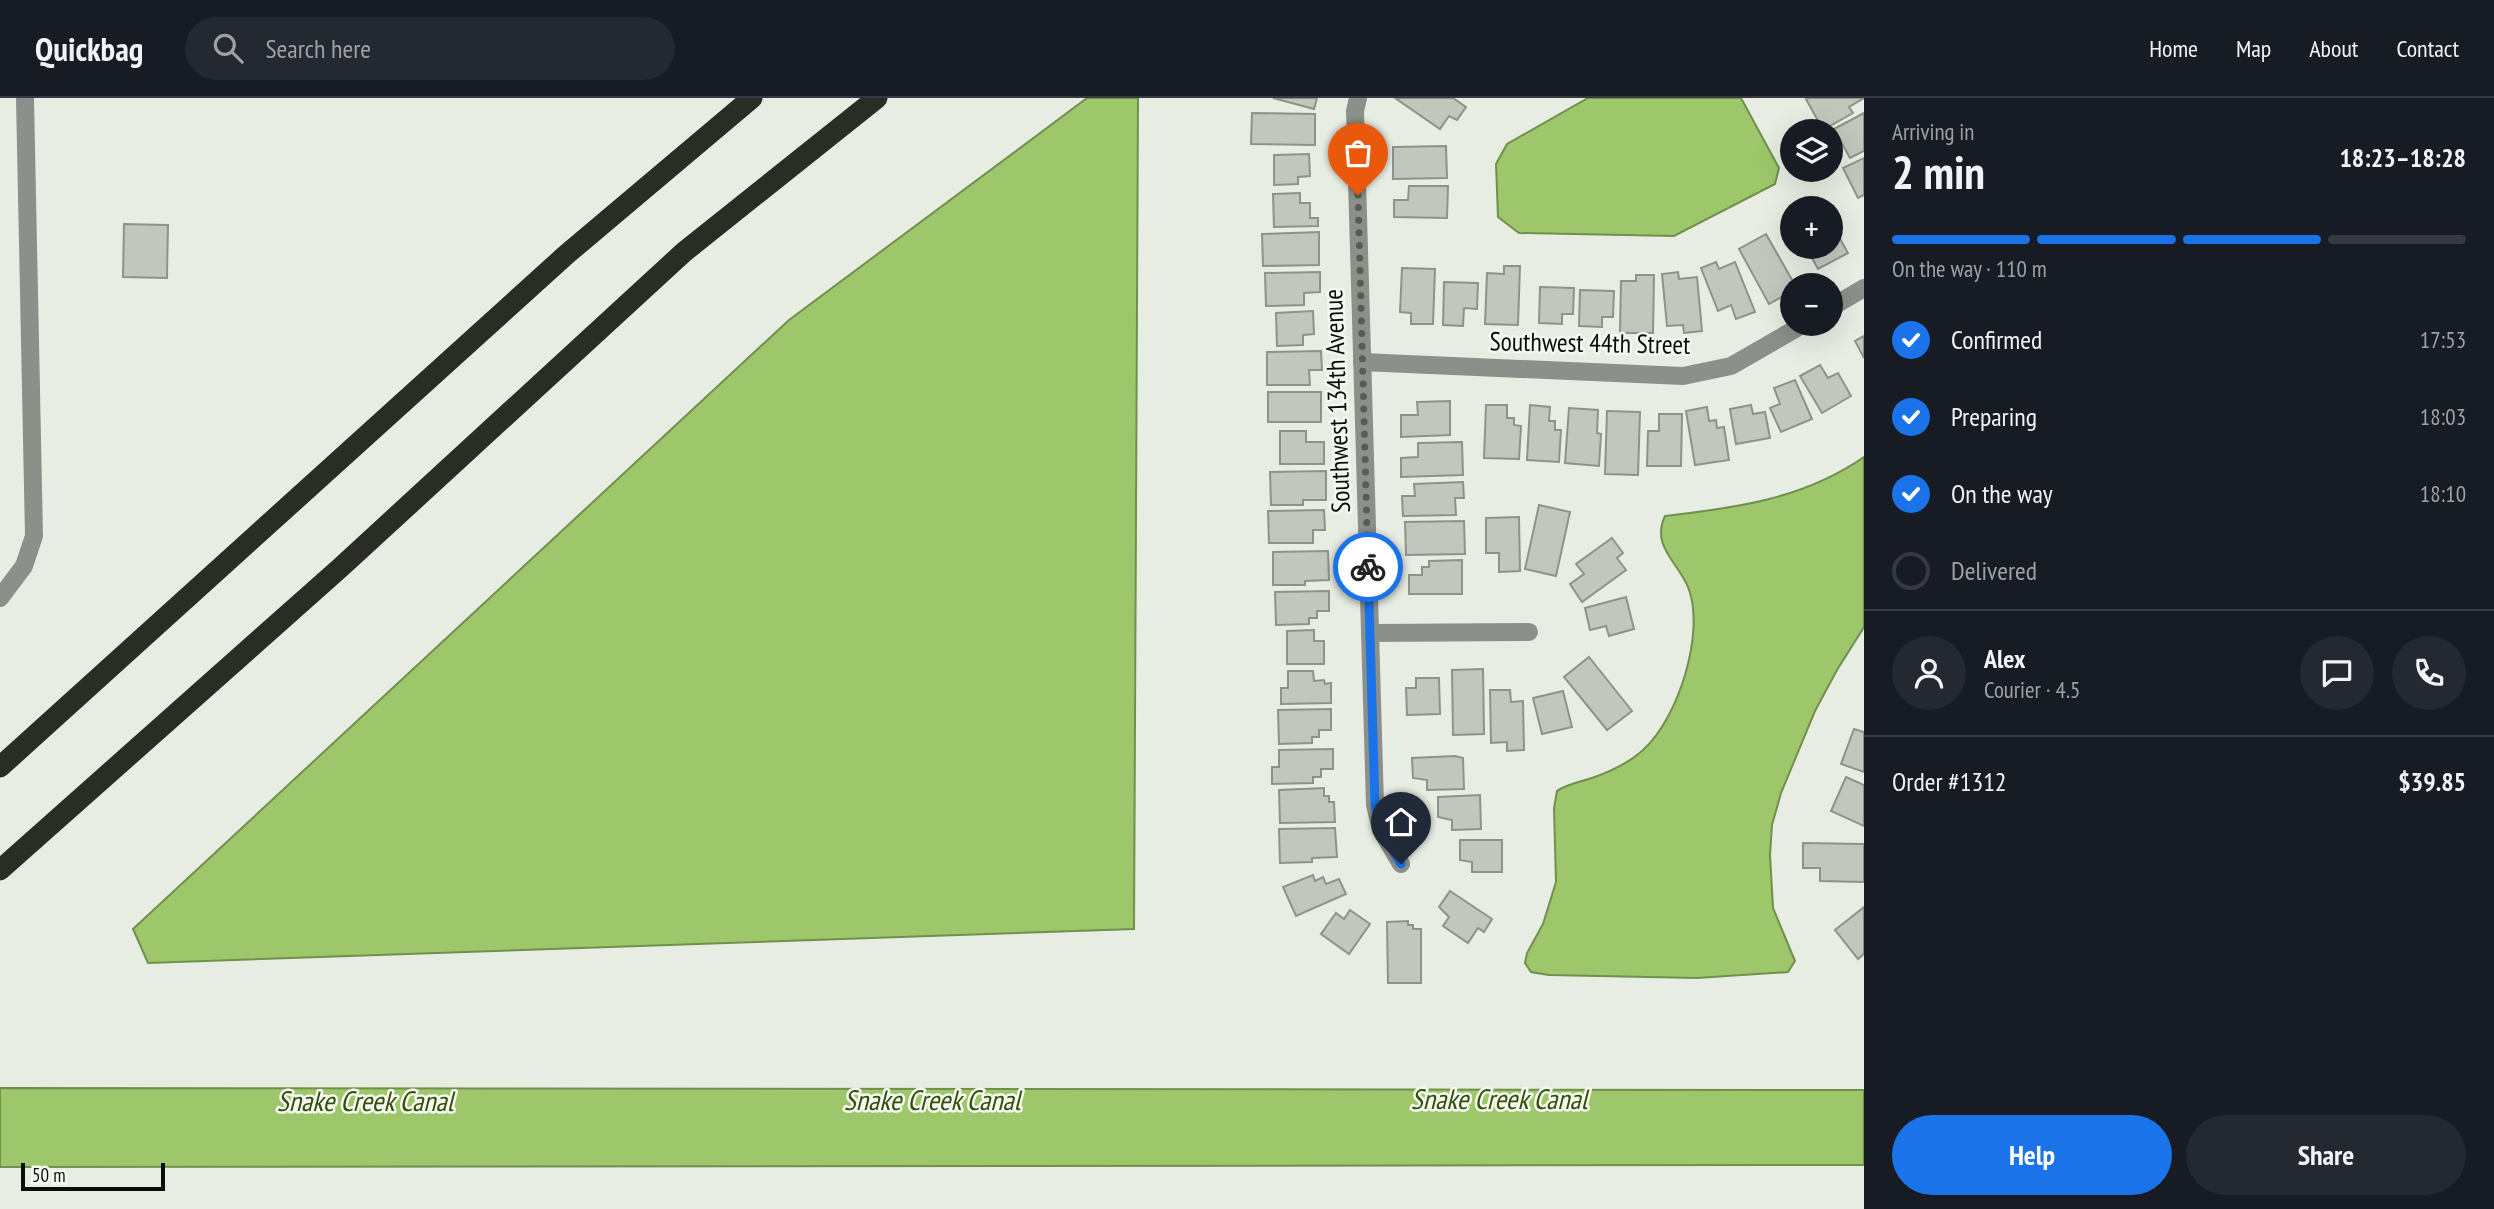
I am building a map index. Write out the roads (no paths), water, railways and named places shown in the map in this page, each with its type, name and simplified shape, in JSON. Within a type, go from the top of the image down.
[{"type":"highway","points":[[0,768],[567,254],[752,98]]},
{"type":"highway","points":[[0,870],[340,568],[684,252],[877,98]]},
{"type":"street","points":[[0,598],[24,566],[34,536],[24,98]]},
{"type":"street","name":"Southwest 134th Avenue","points":[[1358,98],[1355,111],[1375,805],[1381,830],[1401,864]]},
{"type":"street","points":[[1843,300],[1864,288]]},
{"type":"street","name":"Southwest 44th Street","points":[[1362,362],[1683,376],[1731,366],[1783,336]]},
{"type":"street","points":[[1370,633],[1529,632]]},
{"type":"water","points":[[1087,98],[1138,98],[1134,929],[148,963],[133,929],[789,320]]},
{"type":"water","points":[[1588,98],[1741,98],[1779,168],[1775,184],[1674,236],[1519,233],[1498,217],[1496,164],[1507,144]]},
{"type":"water","points":[[1864,457],[1864,627],[1815,711],[1781,793],[1772,825],[1770,855],[1773,908],[1795,961],[1788,972],[1697,978],[1549,975],[1531,972],[1525,963],[1527,953],[1543,924],[1556,882],[1554,808],[1557,791],[1612,770],[1643,750],[1667,718],[1685,674],[1691,650],[1693,606],[1688,587],[1663,545],[1661,536],[1665,516],[1743,505],[1793,492],[1817,483]]},
{"type":"water","name":"Snake Creek Canal","points":[[0,1088],[1864,1090],[1864,1165],[0,1167]]}]
